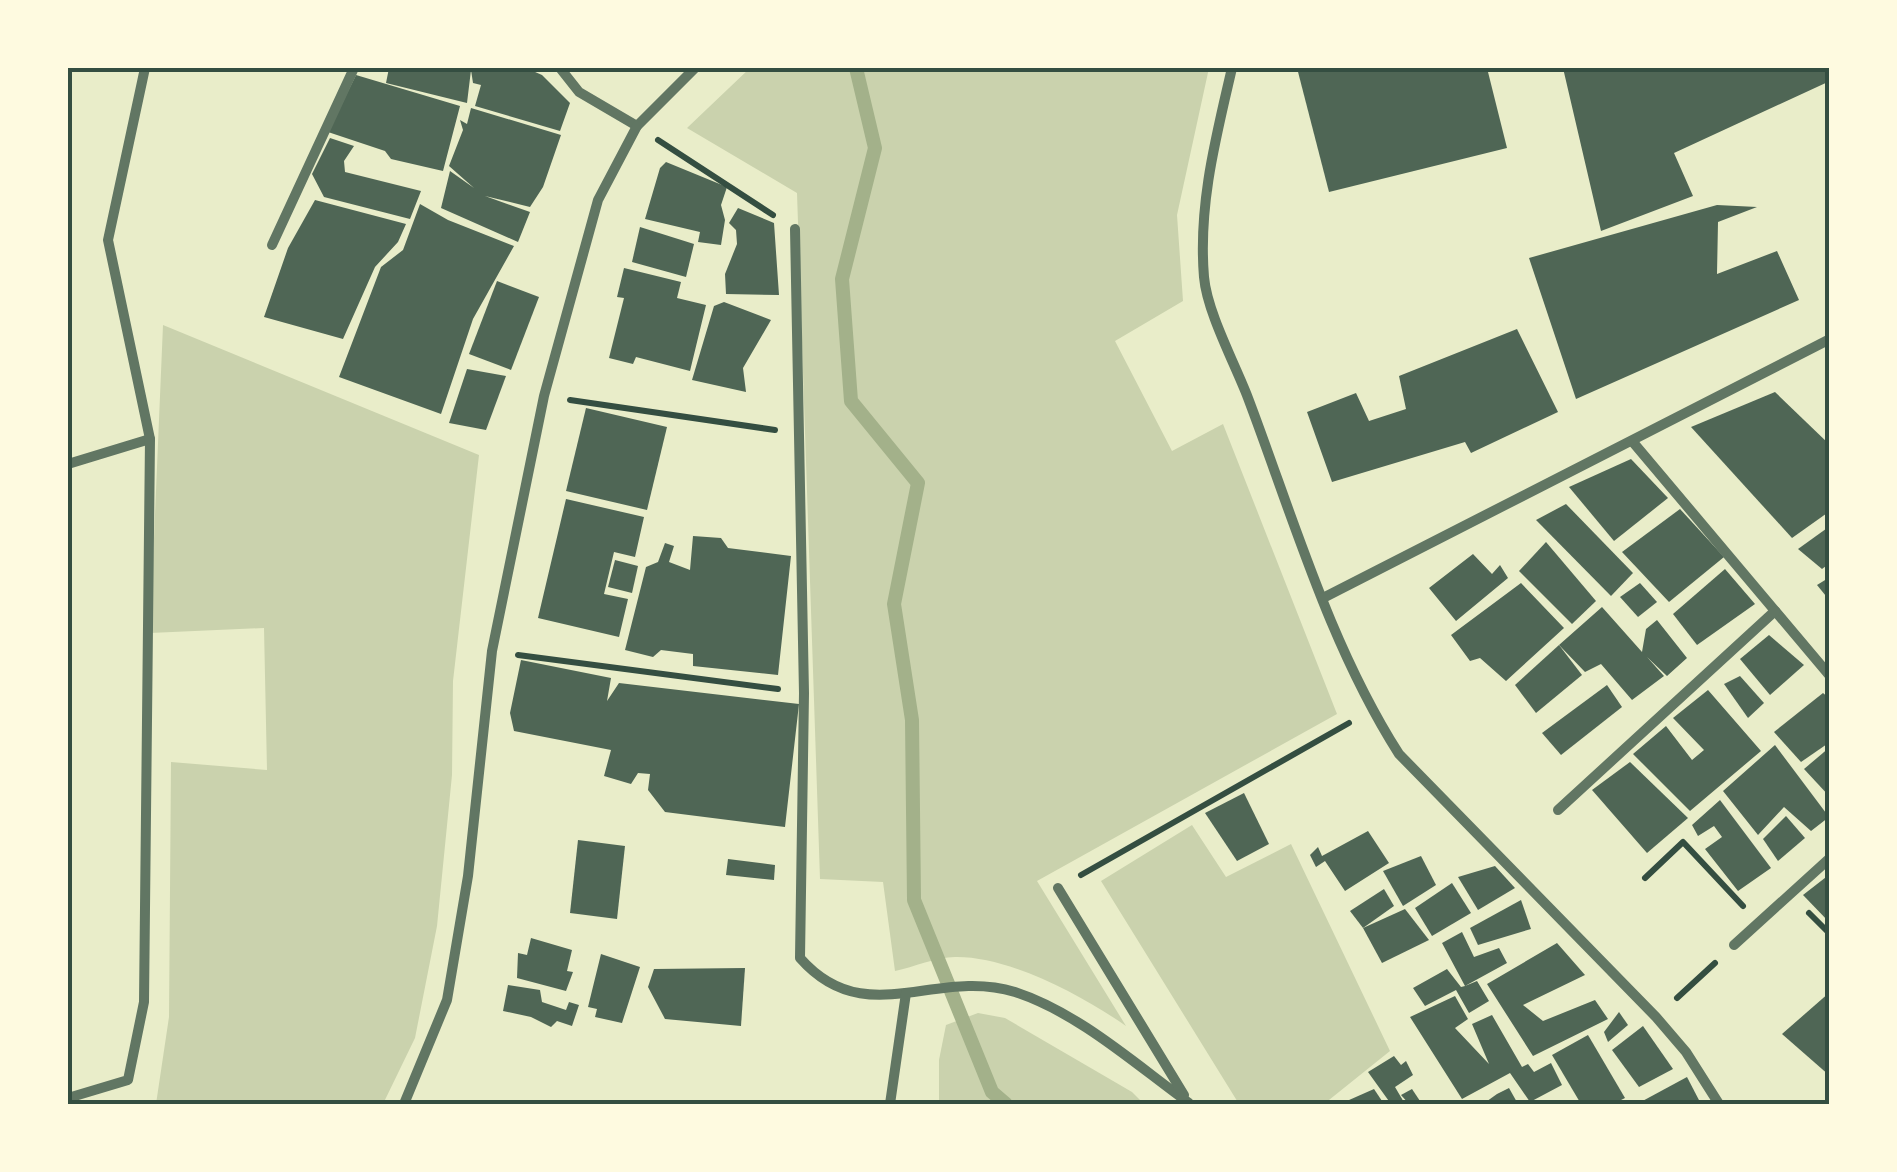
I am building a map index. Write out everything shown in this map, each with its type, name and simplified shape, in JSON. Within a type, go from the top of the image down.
[{"type":"street","points":[[68,1098],[128,1080],[144,1002],[150,439],[108,240],[144,68]]},
{"type":"street","points":[[272,245],[354,68]]},
{"type":"street","points":[[560,68],[579,92],[637,126]]},
{"type":"street","points":[[404,1104],[433,1041],[454,963],[492,652],[544,396],[598,200],[637,126],[695,68]]},
{"type":"street","points":[[1232,68],[1207,174],[1202,225],[1204,282],[1323,598],[1372,710],[1399,754],[1656,1017],[1686,1052],[1719,1104]]},
{"type":"street","points":[[796,229],[796,433],[804,693],[800,958],[822,979],[849,993],[879,998],[924,988],[980,985],[1024,995],[1063,1013],[1189,1104]]},
{"type":"street","points":[[1323,598],[1830,339]]},
{"type":"street","points":[[68,464],[150,439]]},
{"type":"street","points":[[1632,441],[1830,676]]},
{"type":"street","points":[[1558,810],[1775,611]]},
{"type":"street","points":[[1734,945],[1830,858]]},
{"type":"street","points":[[1058,888],[1189,1104]]},
{"type":"street","points":[[890,1104],[906,993]]},
{"type":"path","points":[[637,126],[796,229]]},
{"type":"path","points":[[544,396],[796,433]]},
{"type":"path","points":[[492,652],[804,693]]},
{"type":"path","points":[[1058,888],[1372,710]]},
{"type":"path","points":[[1645,878],[1683,842],[1759,923]]},
{"type":"path","points":[[1656,1017],[1734,945]]},
{"type":"green space","points":[[750,68],[1209,68],[1177,215],[1183,301],[1115,341],[1172,451],[1223,424],[1337,714],[1037,881],[1126,1026],[1045,980],[998,963],[948,957],[895,971],[883,882],[820,879],[797,193],[687,128]]},
{"type":"green space","points":[[163,325],[479,455],[453,681],[452,775],[437,926],[415,1038],[383,1104],[156,1104],[169,1017],[171,762],[267,770],[264,628],[150,633]]},
{"type":"green space","points":[[1192,825],[1226,877],[1291,844],[1390,1051],[1324,1104],[1239,1104],[1101,881]]},
{"type":"green space","points":[[978,1013],[1005,1018],[1132,1092],[1144,1104],[939,1104],[939,1060],[946,1025]]},
{"type":"building","points":[[389,68],[526,68],[542,75],[570,103],[560,131],[475,106],[481,85],[473,83],[471,70],[467,103],[386,83]]},
{"type":"building","points":[[1297,68],[1487,68],[1507,148],[1329,192]]},
{"type":"building","points":[[1563,68],[1830,68],[1830,81],[1674,153],[1693,196],[1601,231]]},
{"type":"building","points":[[356,75],[460,106],[443,171],[391,159],[385,151],[328,132]]},
{"type":"building","points":[[471,108],[561,135],[543,187],[530,207],[485,196],[530,212],[518,242],[441,208],[450,171],[474,188],[449,166],[463,130],[460,120],[467,124]]},
{"type":"building","points":[[330,138],[354,146],[344,161],[345,172],[421,191],[410,219],[324,197],[312,174]]},
{"type":"building","points":[[666,162],[727,187],[721,205],[725,220],[721,245],[698,242],[700,232],[645,219],[660,168]]},
{"type":"building","points":[[315,200],[406,224],[398,242],[375,267],[343,339],[264,317],[288,248]]},
{"type":"building","points":[[420,204],[448,220],[514,246],[473,319],[441,414],[339,377],[381,267],[403,250]]},
{"type":"building","points":[[1717,205],[1757,207],[1718,222],[1717,274],[1777,251],[1799,300],[1576,399],[1529,258]]},
{"type":"building","points":[[738,208],[774,223],[779,295],[726,294],[725,274],[737,244],[736,230],[729,223]]},
{"type":"building","points":[[640,227],[694,244],[686,277],[632,262]]},
{"type":"building","points":[[624,268],[681,282],[677,298],[706,305],[690,371],[636,357],[633,364],[609,358],[624,298],[617,297]]},
{"type":"building","points":[[497,281],[539,297],[511,370],[469,354]]},
{"type":"building","points":[[724,302],[771,320],[743,368],[746,392],[692,380],[714,306]]},
{"type":"building","points":[[1517,329],[1558,412],[1471,453],[1465,442],[1332,482],[1307,412],[1356,393],[1369,421],[1406,409],[1399,376]]},
{"type":"building","points":[[467,369],[506,376],[486,430],[449,423]]},
{"type":"building","points":[[1775,392],[1830,445],[1830,511],[1792,538],[1691,427]]},
{"type":"building","points":[[586,408],[667,427],[647,510],[566,491]]},
{"type":"building","points":[[1631,459],[1668,498],[1614,541],[1569,487]]},
{"type":"building","points":[[566,499],[644,517],[635,557],[614,552],[604,594],[628,599],[619,637],[538,618]]},
{"type":"building","points":[[1566,504],[1633,573],[1611,596],[1536,520]]},
{"type":"building","points":[[1680,509],[1724,557],[1669,602],[1622,552]]},
{"type":"building","points":[[1830,526],[1830,563],[1822,569],[1798,549]]},
{"type":"building","points":[[693,536],[721,538],[728,548],[791,556],[778,675],[693,666],[693,654],[661,650],[653,657],[625,650],[646,567],[658,562],[665,543],[674,546],[669,562],[690,570]]},
{"type":"building","points":[[1546,542],[1596,601],[1572,624],[1519,571]]},
{"type":"building","points":[[1473,554],[1492,574],[1500,565],[1508,578],[1456,621],[1429,588]]},
{"type":"building","points":[[615,560],[638,566],[632,593],[608,587]]},
{"type":"building","points":[[1725,569],[1755,604],[1697,645],[1673,614]]},
{"type":"building","points":[[1830,577],[1830,601],[1817,585]]},
{"type":"building","points":[[1521,583],[1564,628],[1506,681],[1480,658],[1470,661],[1451,635]]},
{"type":"building","points":[[1640,583],[1657,602],[1638,617],[1620,597]]},
{"type":"building","points":[[1602,607],[1642,652],[1646,629],[1657,620],[1687,658],[1667,676],[1647,657],[1664,676],[1632,700],[1601,664],[1585,672],[1559,645]]},
{"type":"building","points":[[1769,635],[1804,665],[1770,695],[1740,659]]},
{"type":"building","points":[[1559,645],[1582,675],[1536,713],[1515,685]]},
{"type":"building","points":[[521,660],[611,678],[607,701],[619,683],[799,704],[785,827],[665,812],[648,790],[650,774],[638,773],[631,784],[604,776],[611,750],[514,731],[510,713]]},
{"type":"building","points":[[1740,676],[1764,703],[1748,718],[1724,684]]},
{"type":"building","points":[[1607,685],[1622,707],[1561,755],[1542,733]]},
{"type":"building","points":[[1708,690],[1761,751],[1690,811],[1633,754],[1666,726],[1692,760],[1704,750],[1673,718]]},
{"type":"building","points":[[1823,693],[1830,699],[1830,742],[1801,762],[1774,732]]},
{"type":"building","points":[[1775,745],[1829,817],[1811,831],[1784,807],[1758,835],[1723,791]]},
{"type":"building","points":[[1830,747],[1830,797],[1804,769]]},
{"type":"building","points":[[1630,762],[1688,818],[1647,853],[1592,790]]},
{"type":"building","points":[[1244,793],[1269,844],[1237,861],[1205,813]]},
{"type":"building","points":[[1720,800],[1771,868],[1738,891],[1705,849],[1722,837],[1714,826],[1698,836],[1692,825]]},
{"type":"building","points":[[1786,816],[1805,838],[1778,861],[1763,839]]},
{"type":"building","points":[[1368,831],[1389,863],[1345,891],[1325,861],[1316,867],[1310,855],[1318,847],[1322,856]]},
{"type":"building","points":[[578,840],[625,846],[617,919],[570,913]]},
{"type":"building","points":[[1421,856],[1436,885],[1403,906],[1383,871]]},
{"type":"building","points":[[728,859],[775,865],[774,880],[726,875]]},
{"type":"building","points":[[1495,866],[1515,888],[1478,910],[1458,877]]},
{"type":"building","points":[[1830,874],[1830,923],[1803,895]]},
{"type":"building","points":[[1452,883],[1471,913],[1432,936],[1415,908]]},
{"type":"building","points":[[1384,889],[1394,906],[1363,928],[1350,911]]},
{"type":"building","points":[[1521,900],[1531,929],[1478,945],[1470,928]]},
{"type":"building","points":[[1405,909],[1429,940],[1382,963],[1363,928]]},
{"type":"building","points":[[1462,932],[1474,957],[1499,948],[1507,963],[1465,986],[1442,943]]},
{"type":"building","points":[[531,938],[572,950],[567,971],[573,972],[566,991],[517,978],[518,953],[527,955]]},
{"type":"building","points":[[1557,943],[1585,975],[1523,1005],[1543,1021],[1595,1000],[1608,1019],[1533,1056],[1487,984]]},
{"type":"building","points":[[601,954],[640,967],[622,1023],[595,1017],[597,1009],[588,1007]]},
{"type":"building","points":[[745,968],[741,1026],[665,1019],[648,987],[654,969]]},
{"type":"building","points":[[1447,969],[1461,987],[1477,981],[1489,1001],[1469,1013],[1456,990],[1425,1006],[1413,988]]},
{"type":"building","points":[[508,985],[540,990],[542,1002],[566,1010],[569,1002],[579,1005],[572,1026],[557,1021],[551,1027],[531,1017],[503,1011]]},
{"type":"building","points":[[1830,992],[1830,1076],[1782,1034]]},
{"type":"building","points":[[1455,996],[1468,1019],[1455,1028],[1489,1064],[1472,1024],[1492,1015],[1522,1067],[1528,1064],[1534,1072],[1551,1063],[1562,1085],[1530,1102],[1510,1073],[1462,1099],[1410,1017]]},
{"type":"building","points":[[1619,1012],[1628,1025],[1608,1042],[1604,1032]]},
{"type":"building","points":[[1643,1026],[1673,1069],[1639,1087],[1612,1050]]},
{"type":"building","points":[[1588,1035],[1625,1098],[1613,1104],[1581,1104],[1552,1055]]},
{"type":"building","points":[[1394,1056],[1401,1065],[1406,1061],[1413,1075],[1395,1087],[1405,1104],[1391,1104],[1368,1072]]},
{"type":"building","points":[[1687,1077],[1701,1104],[1637,1104]]},
{"type":"building","points":[[1509,1088],[1518,1104],[1483,1104],[1497,1094]]},
{"type":"building","points":[[1374,1089],[1384,1104],[1340,1104]]},
{"type":"building","points":[[1412,1089],[1422,1104],[1409,1104],[1401,1095]]},
{"type":"waterway","points":[[856,68],[875,148],[842,279],[851,401],[918,483],[894,604],[912,720],[914,900],[992,1092],[1006,1104]]}]
